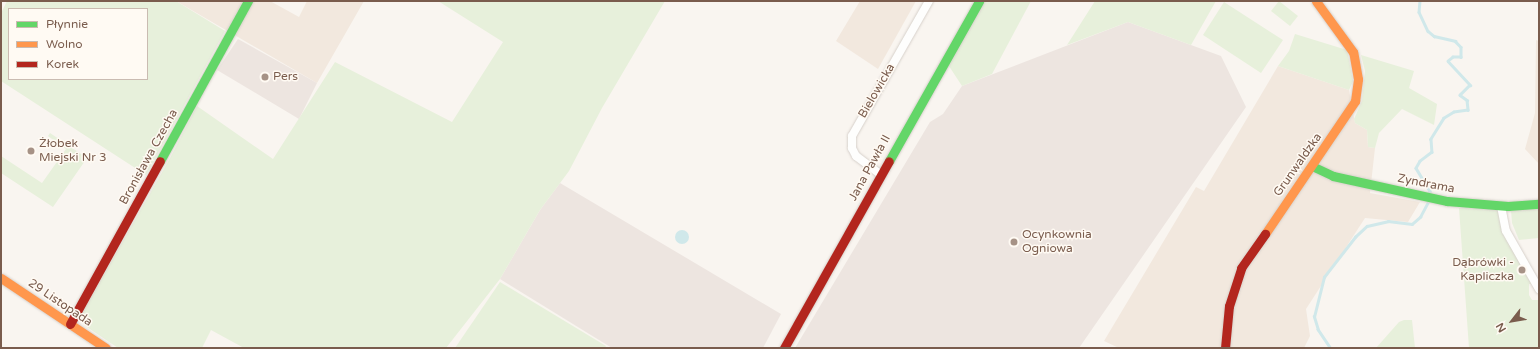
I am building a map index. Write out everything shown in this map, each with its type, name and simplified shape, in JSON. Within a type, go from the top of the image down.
[{"type":"street","name":"Bronisława Czecha","points":[[70,324],[248,1]]},
{"type":"street","name":"Bielowicka","points":[[880,174],[856,156],[852,148],[852,136],[929,1]]},
{"type":"street","name":"Jana Pawła II","points":[[784,348],[978,1]]},
{"type":"street","name":"Grunwaldzka","points":[[1225,348],[1229,306],[1241,268],[1349,113],[1355,101],[1358,79],[1356,61],[1348,43],[1316,1]]},
{"type":"street","name":"Zyndrama","points":[[1312,166],[1333,176],[1428,198],[1501,206],[1539,204]]},
{"type":"street","points":[[1501,206],[1506,231],[1539,289]]},
{"type":"street","name":"29 Listopada","points":[[1,278],[106,348]]},
{"type":"shaded area","points":[[176,1],[270,1],[299,17],[307,1],[364,1],[317,83]]},
{"type":"shaded area","points":[[860,1],[916,1],[878,69],[836,41]]},
{"type":"shaded area","points":[[1128,22],[1221,56],[1246,107],[1079,348],[795,348],[930,122],[943,114],[962,86]]},
{"type":"shaded area","points":[[238,39],[317,83],[299,119],[217,70]]},
{"type":"shaded area","points":[[1536,40],[1539,41],[1539,164],[1525,149],[1535,113]]},
{"type":"shaded area","points":[[1278,66],[1349,90],[1355,123],[1367,130],[1368,147],[1375,148],[1370,193],[1420,202],[1408,222],[1365,218],[1306,309],[1310,336],[1304,348],[1119,348],[1104,341],[1196,187],[1204,191]]},
{"type":"shaded area","points":[[560,183],[781,314],[763,348],[612,348],[500,279],[540,210]]},
{"type":"green space","points":[[7,1],[176,1],[225,31],[146,175],[1,81],[1,13]]},
{"type":"green space","points":[[438,1],[665,1],[602,108],[569,171],[540,210],[500,279],[446,348],[244,348],[211,330],[202,348],[118,348],[84,325],[81,315],[169,160],[197,106],[273,159],[335,62],[452,122],[503,42]]},
{"type":"green space","points":[[981,1],[1031,1],[992,74],[962,86],[945,60]]},
{"type":"green space","points":[[1095,1],[1216,1],[1191,45],[1128,22],[1067,45]]},
{"type":"green space","points":[[1279,1],[1298,16],[1290,26],[1271,11]]},
{"type":"green space","points":[[1224,2],[1283,40],[1261,73],[1203,35]]},
{"type":"green space","points":[[1295,34],[1347,50],[1353,81],[1349,90],[1278,66],[1289,51]]},
{"type":"green space","points":[[1361,55],[1414,71],[1409,88],[1437,104],[1434,125],[1402,109],[1379,133],[1375,148],[1368,147],[1367,130],[1355,123],[1354,119],[1362,101],[1365,71]]},
{"type":"green space","points":[[50,133],[87,158],[53,207],[1,173],[1,156],[42,183],[66,149],[48,136]]},
{"type":"green space","points":[[1459,208],[1497,208],[1503,233],[1532,284],[1529,284],[1529,295],[1532,300],[1539,300],[1539,347],[1469,348]]},
{"type":"green space","points":[[1539,208],[1539,238],[1519,240],[1512,223],[1511,210]]},
{"type":"green space","points":[[500,282],[606,346],[605,348],[455,348]]},
{"type":"green space","points":[[1404,320],[1412,320],[1415,348],[1376,348],[1399,322]]},
{"type":"water","points":[[679,230],[685,230],[689,234],[689,240],[685,244],[679,244],[675,240],[675,234]]},
{"type":"waterway","points":[[1420,1],[1419,12],[1428,31],[1434,36],[1455,41],[1461,47],[1461,57],[1453,57],[1448,61],[1470,85],[1460,95],[1467,100],[1468,110],[1454,112],[1444,118],[1431,139],[1432,152],[1420,161],[1416,168],[1430,191],[1430,195]]},
{"type":"waterway","points":[[1330,348],[1318,330],[1314,317],[1324,277],[1355,237],[1367,226],[1388,221],[1412,224],[1420,217],[1429,200]]},
{"type":"traffic: fast","points":[[160,161],[248,1]]},
{"type":"traffic: fast","points":[[889,161],[979,1]]},
{"type":"traffic: fast","points":[[1312,166],[1333,176],[1447,201],[1508,206],[1539,204]]},
{"type":"traffic: slow","points":[[1265,234],[1355,101],[1358,79],[1353,52],[1316,1]]},
{"type":"traffic: slow","points":[[1,278],[106,348]]},
{"type":"traffic: jam","points":[[70,324],[160,161]]},
{"type":"traffic: jam","points":[[784,348],[889,161]]},
{"type":"traffic: jam","points":[[1225,348],[1229,306],[1241,268],[1265,234]]},
{"type":"place","name":"Pers","points":[[265,77]]},
{"type":"place","name":"Żłobek Miejski Nr 3","points":[[31,151]]},
{"type":"place","name":"Ocynkownia Ogniowa","points":[[1014,242]]},
{"type":"place","name":"Dąbrówki - Kapliczka","points":[[1522,270]]}]
